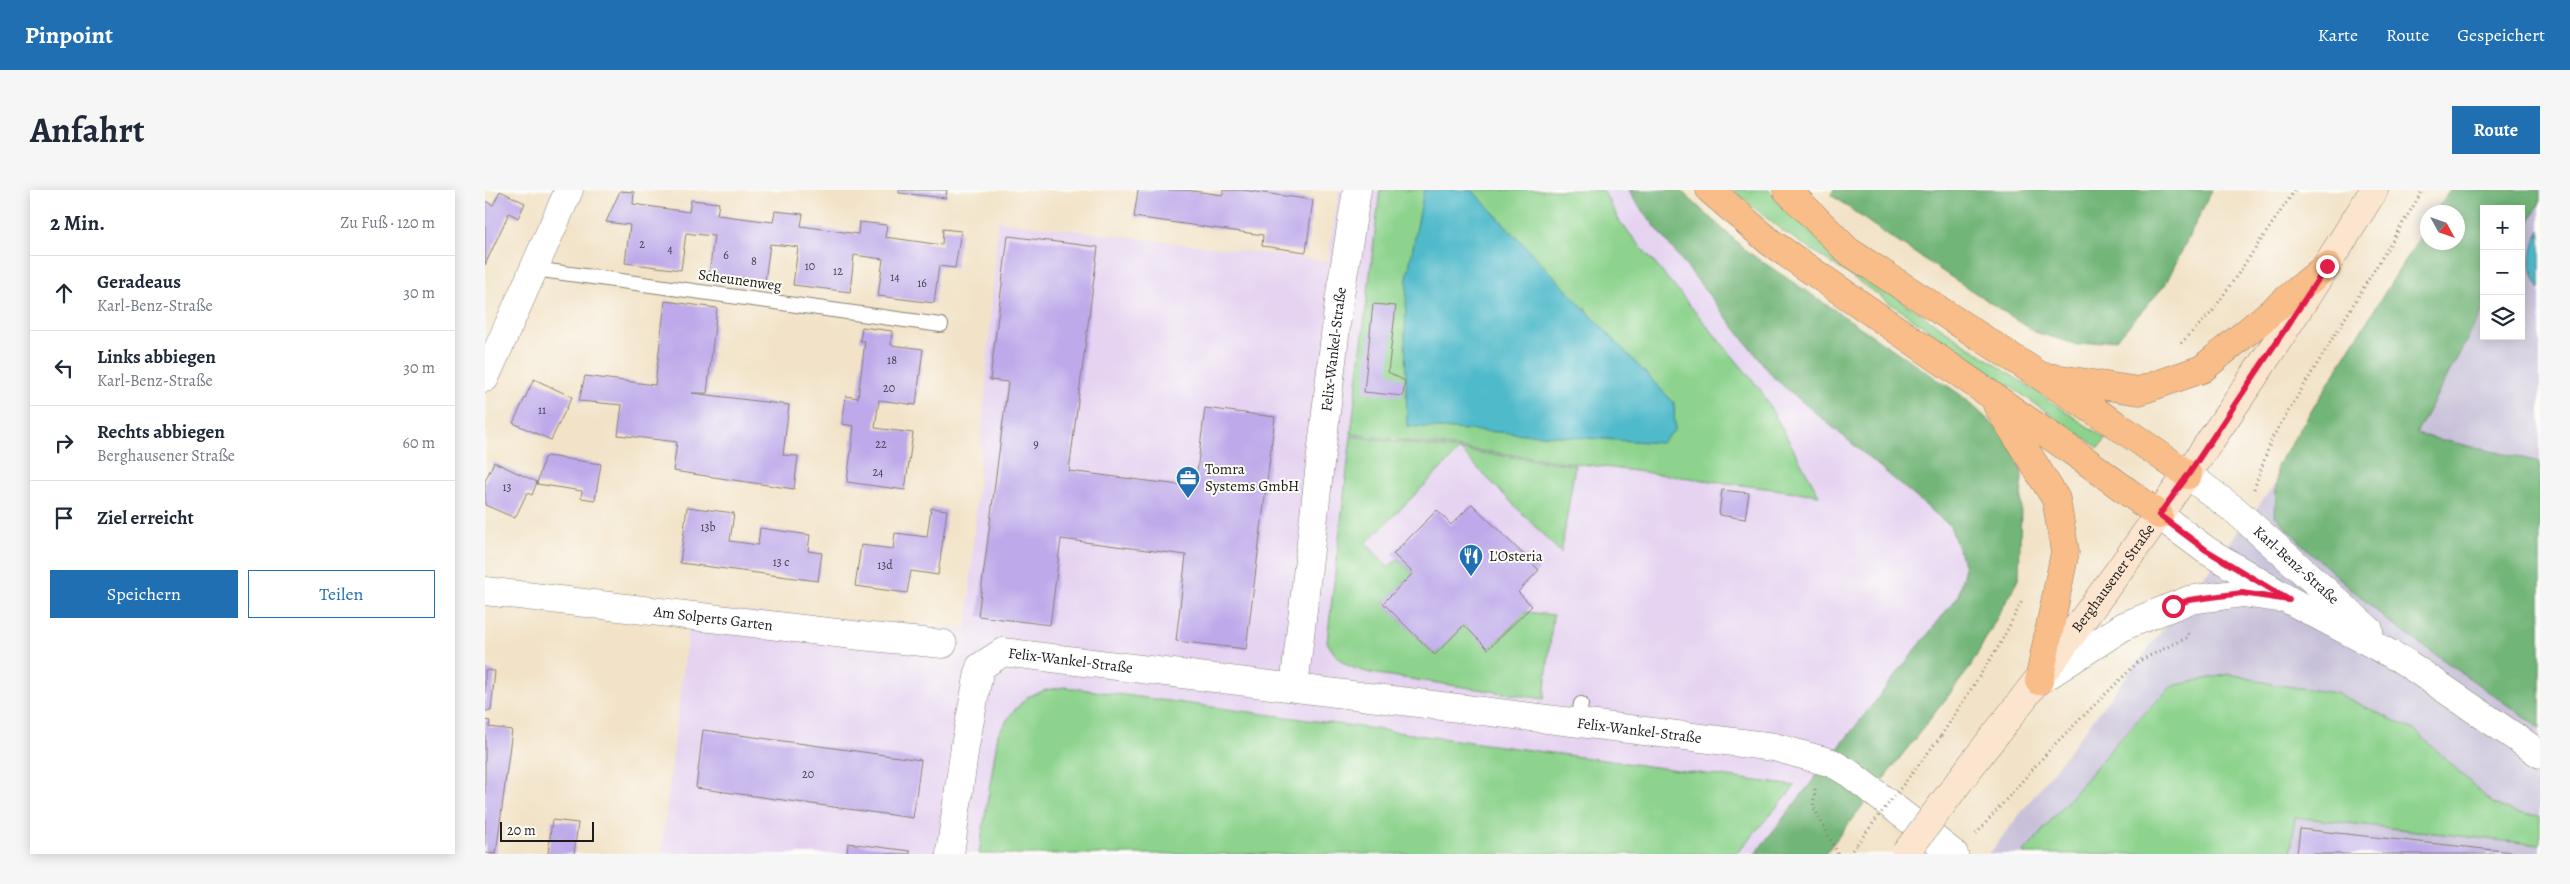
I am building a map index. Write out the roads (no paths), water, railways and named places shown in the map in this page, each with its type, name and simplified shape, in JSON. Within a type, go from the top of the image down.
[{"type":"highway","points":[[1710,190],[1770,242],[2159,515]]},
{"type":"highway","points":[[1787,190],[1848,251],[2124,430],[2188,475]]},
{"type":"highway","points":[[2038,376],[2139,391],[2166,384],[2202,370],[2327,266]]},
{"type":"highway","points":[[1991,396],[2056,499],[2065,552],[2039,680]]},
{"type":"main road","name":"Berghausener Straße","points":[[1905,854],[1973,763],[2039,680],[2188,475],[2327,266],[2374,190]]},
{"type":"street","points":[[485,378],[569,190]]},
{"type":"street","name":"Felix-Wankel-Straße","points":[[1294,687],[1338,311],[1357,190]]},
{"type":"street","name":"Karl-Benz-Straße","points":[[2188,475],[2237,511],[2402,660]]},
{"type":"street","name":"Karl-Benz-Straße","points":[[2159,515],[2206,550],[2289,600],[2402,660],[2540,754]]},
{"type":"street","name":"Am Solperts Garten","points":[[485,591],[943,644]]},
{"type":"street","name":"Karl-Benz-Straße","points":[[2039,680],[2124,626],[2189,600],[2242,593],[2289,600]]},
{"type":"street","name":"Felix-Wankel-Straße","points":[[950,854],[965,746],[980,667],[1003,652],[1294,687],[1579,713],[1774,747],[1832,763],[1963,847]]},
{"type":"lane","name":"Scheunenweg","points":[[534,269],[941,325]]},
{"type":"water","points":[[1424,190],[1472,190],[1674,403],[1675,430],[1661,443],[1407,426],[1405,335],[1407,278]]},
{"type":"water","points":[[2540,230],[2540,289],[2533,274],[2531,260],[2536,238]]},
{"type":"place","name":"Tomra Systems GmbH","points":[[1188,499]]},
{"type":"place","name":"L'Osteria","points":[[1471,577]]}]
